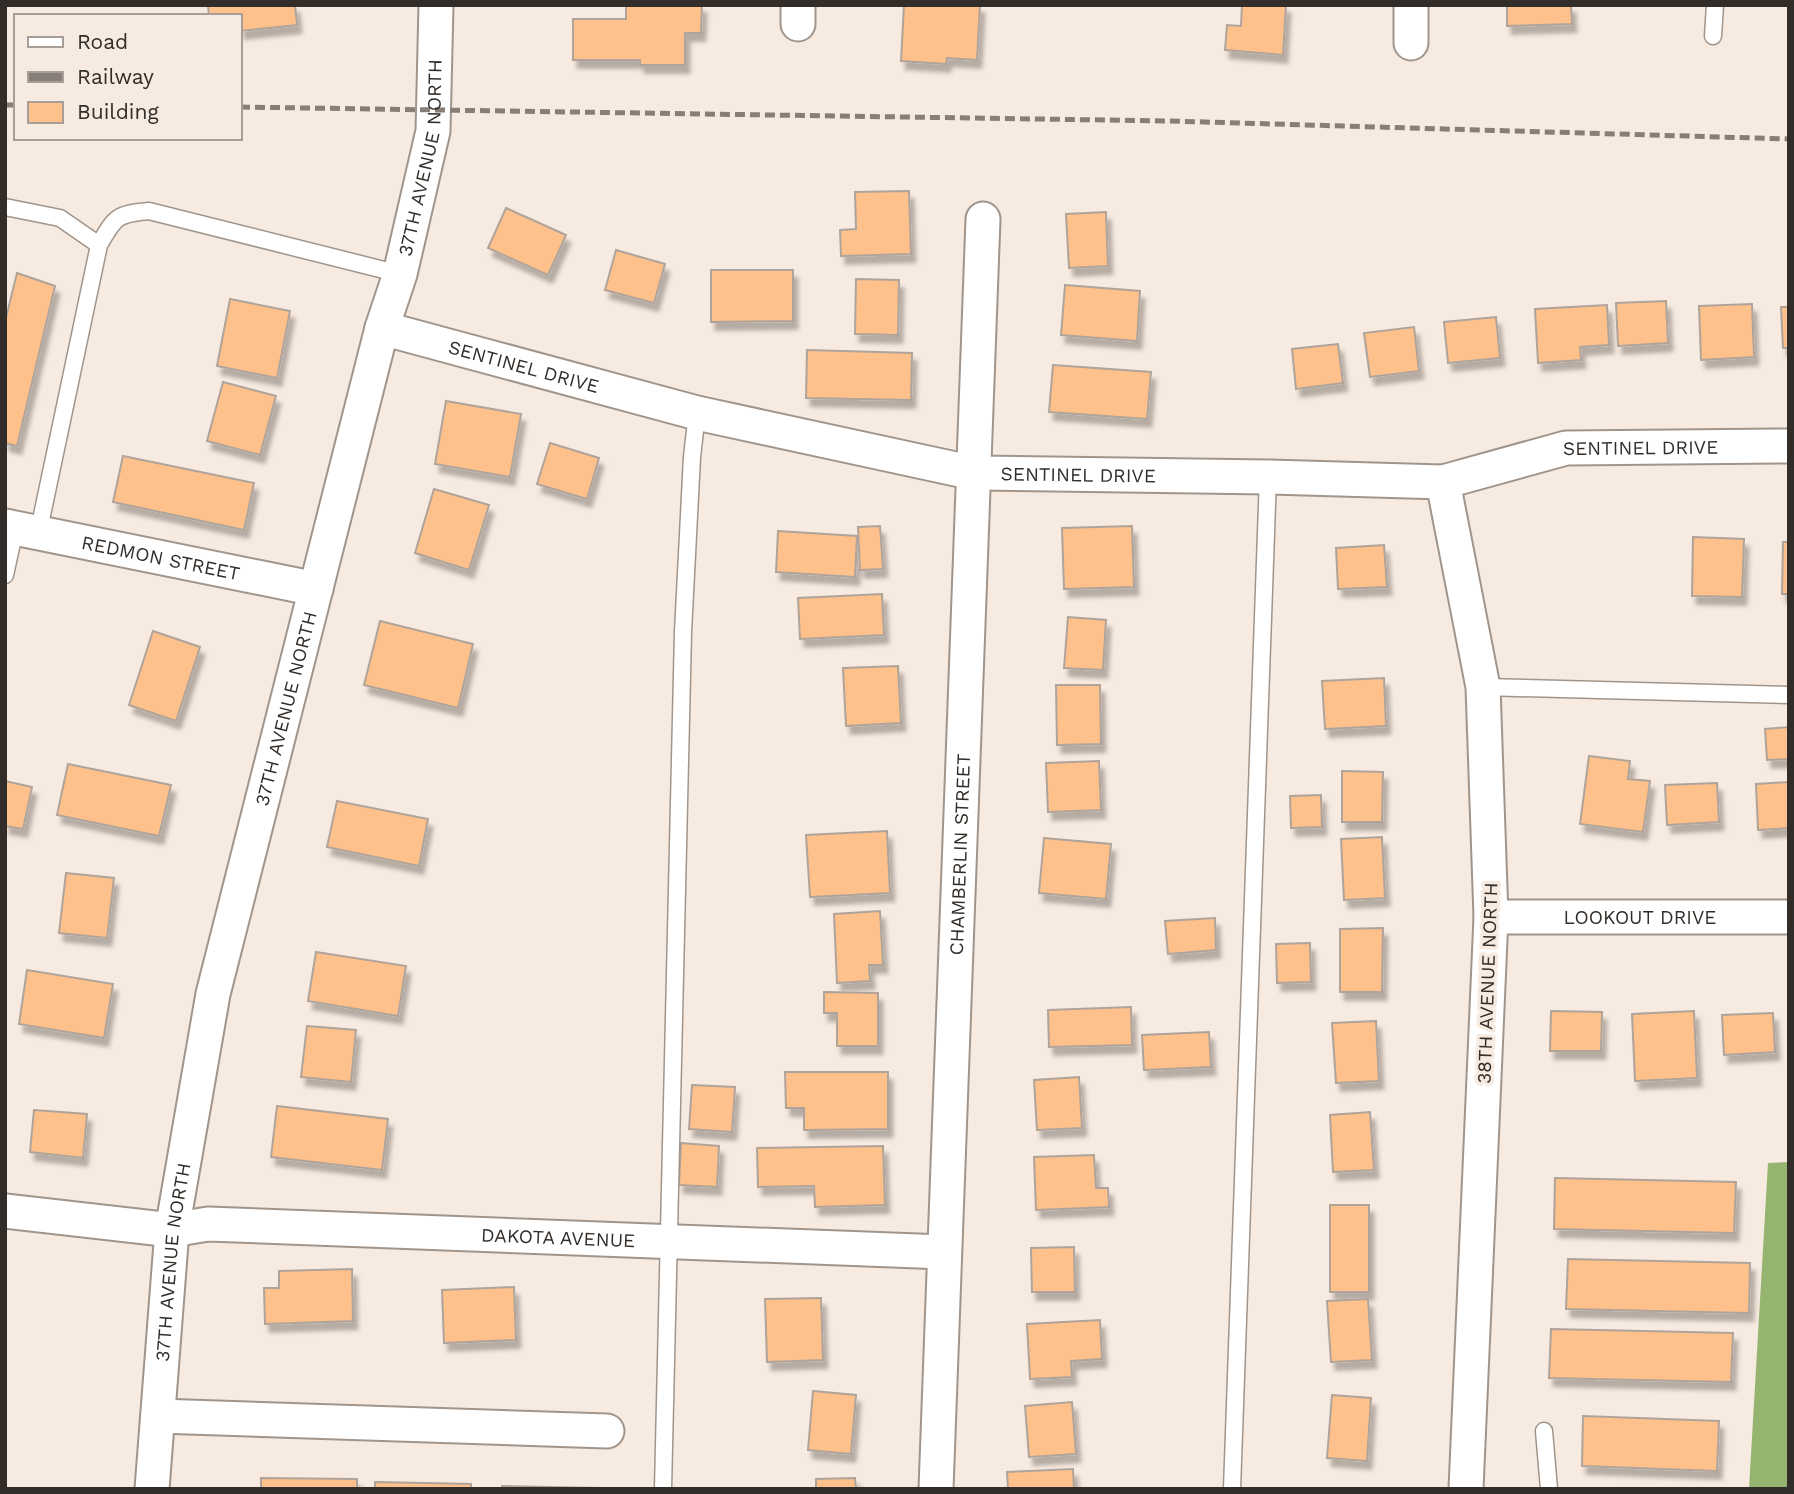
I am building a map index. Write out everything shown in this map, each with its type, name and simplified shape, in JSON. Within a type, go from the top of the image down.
[{"type":"street","name":"37TH AVENUE NORTH","points":[[152,1489],[172,1230],[213,994],[382,328],[400,274],[433,131],[436,5]]},
{"type":"street","points":[[1411,5],[1411,43]]},
{"type":"street","name":"CHAMBERLIN STREET","points":[[936,1489],[983,219]]},
{"type":"street","name":"SENTINEL DRIVE","points":[[382,328],[696,413],[974,473],[1443,482],[1566,448],[1789,446]]},
{"type":"street","name":"38TH AVENUE NORTH","points":[[1443,482],[1483,687],[1491,916],[1466,1489]]},
{"type":"street","name":"REDMON STREET","points":[[20,529],[316,589]]},
{"type":"street","name":"LOOKOUT DRIVE","points":[[1491,916],[1789,917]]},
{"type":"street","name":"DAKOTA AVENUE","points":[[5,1211],[172,1230],[208,1224],[944,1252]]},
{"type":"street","points":[[158,1416],[607,1431]]},
{"type":"lane","points":[[1713,36],[1716,5]]},
{"type":"lane","points":[[5,207],[60,218],[99,245]]},
{"type":"lane","points":[[5,575],[99,245],[113,220],[129,212],[149,211],[400,274]]},
{"type":"lane","points":[[663,1489],[683,632],[696,413]]},
{"type":"lane","points":[[1232,1489],[1268,477]]},
{"type":"lane","points":[[1483,687],[1789,695]]},
{"type":"lane","points":[[1544,1431],[1549,1489]]},
{"type":"green space","points":[[1789,1162],[1789,1489],[1749,1489],[1768,1163]]},
{"type":"building","points":[[208,5],[295,5],[297,25],[242,31],[242,14],[209,14]]},
{"type":"building","points":[[626,5],[702,5],[701,33],[685,33],[685,65],[640,65],[640,60],[573,60],[573,19],[626,19]]},
{"type":"building","points":[[904,5],[980,5],[977,60],[947,58],[946,64],[901,61]]},
{"type":"building","points":[[1242,5],[1286,5],[1283,55],[1225,50],[1227,25],[1241,26]]},
{"type":"building","points":[[1507,5],[1571,5],[1572,24],[1507,26]]},
{"type":"building","points":[[909,191],[911,254],[841,256],[840,230],[856,229],[855,192]]},
{"type":"building","points":[[506,208],[566,235],[548,275],[488,248]]},
{"type":"building","points":[[1106,212],[1108,266],[1069,268],[1066,214]]},
{"type":"building","points":[[616,250],[665,264],[654,303],[605,290]]},
{"type":"building","points":[[711,270],[793,270],[793,321],[711,322]]},
{"type":"building","points":[[17,273],[55,286],[17,446],[5,443],[5,322]]},
{"type":"building","points":[[856,279],[899,280],[898,335],[855,334]]},
{"type":"building","points":[[1065,285],[1140,291],[1137,341],[1061,335]]},
{"type":"building","points":[[230,299],[290,311],[277,378],[217,366]]},
{"type":"building","points":[[1666,301],[1668,343],[1618,346],[1616,303]]},
{"type":"building","points":[[1752,304],[1754,357],[1701,360],[1699,306]]},
{"type":"building","points":[[1607,305],[1609,345],[1580,347],[1581,360],[1538,363],[1535,309]]},
{"type":"building","points":[[1781,307],[1789,307],[1789,348],[1783,348]]},
{"type":"building","points":[[1496,317],[1500,358],[1448,363],[1444,322]]},
{"type":"building","points":[[1414,327],[1419,371],[1370,377],[1364,333]]},
{"type":"building","points":[[1338,344],[1343,383],[1296,389],[1292,349]]},
{"type":"building","points":[[807,350],[912,353],[911,400],[806,398]]},
{"type":"building","points":[[1053,365],[1151,372],[1147,419],[1049,412]]},
{"type":"building","points":[[223,382],[276,396],[260,455],[207,441]]},
{"type":"building","points":[[446,401],[521,414],[510,477],[435,464]]},
{"type":"building","points":[[550,443],[599,458],[587,499],[537,484]]},
{"type":"building","points":[[123,456],[254,483],[244,530],[113,502]]},
{"type":"building","points":[[434,489],[489,505],[469,570],[415,553]]},
{"type":"building","points":[[880,526],[883,569],[860,570],[858,527]]},
{"type":"building","points":[[1132,526],[1134,587],[1064,589],[1062,528]]},
{"type":"building","points":[[778,531],[857,536],[855,577],[776,572]]},
{"type":"building","points":[[1693,537],[1744,539],[1742,597],[1692,596]]},
{"type":"building","points":[[1783,542],[1789,542],[1789,594],[1782,594]]},
{"type":"building","points":[[1384,545],[1387,587],[1338,589],[1336,548]]},
{"type":"building","points":[[882,594],[884,635],[800,639],[798,598]]},
{"type":"building","points":[[1068,617],[1106,620],[1103,670],[1064,668]]},
{"type":"building","points":[[380,621],[473,644],[458,708],[364,685]]},
{"type":"building","points":[[153,631],[200,647],[176,721],[129,705]]},
{"type":"building","points":[[898,666],[901,723],[846,726],[843,668]]},
{"type":"building","points":[[1384,678],[1386,726],[1325,729],[1322,681]]},
{"type":"building","points":[[1056,685],[1100,685],[1101,744],[1057,745]]},
{"type":"building","points":[[1789,727],[1789,759],[1767,760],[1765,729]]},
{"type":"building","points":[[1589,756],[1630,761],[1628,779],[1650,781],[1643,832],[1580,824]]},
{"type":"building","points":[[1099,761],[1101,810],[1048,812],[1046,763]]},
{"type":"building","points":[[68,764],[171,785],[159,836],[57,815]]},
{"type":"building","points":[[1342,771],[1383,772],[1382,822],[1342,822]]},
{"type":"building","points":[[5,781],[32,787],[23,829],[5,826]]},
{"type":"building","points":[[1789,782],[1789,828],[1758,830],[1756,784]]},
{"type":"building","points":[[1717,783],[1719,822],[1667,825],[1665,785]]},
{"type":"building","points":[[1321,795],[1322,827],[1291,828],[1290,796]]},
{"type":"building","points":[[337,801],[428,819],[419,866],[327,847]]},
{"type":"building","points":[[887,831],[890,893],[810,897],[806,835]]},
{"type":"building","points":[[1382,837],[1385,898],[1344,900],[1341,839]]},
{"type":"building","points":[[1044,838],[1111,844],[1106,899],[1039,893]]},
{"type":"building","points":[[66,873],[114,878],[107,938],[59,933]]},
{"type":"building","points":[[880,911],[883,965],[869,965],[870,981],[837,983],[834,914]]},
{"type":"building","points":[[1215,918],[1216,950],[1168,954],[1165,921]]},
{"type":"building","points":[[1383,928],[1382,992],[1340,992],[1340,929]]},
{"type":"building","points":[[1310,943],[1311,982],[1277,983],[1276,944]]},
{"type":"building","points":[[316,952],[406,966],[398,1016],[308,1001]]},
{"type":"building","points":[[27,970],[113,984],[104,1038],[19,1024]]},
{"type":"building","points":[[824,992],[878,993],[878,1046],[837,1046],[837,1013],[824,1013]]},
{"type":"building","points":[[1131,1007],[1132,1045],[1049,1047],[1048,1010]]},
{"type":"building","points":[[1551,1011],[1602,1012],[1601,1051],[1550,1051]]},
{"type":"building","points":[[1694,1011],[1697,1078],[1635,1081],[1632,1014]]},
{"type":"building","points":[[1773,1013],[1775,1052],[1724,1055],[1722,1015]]},
{"type":"building","points":[[1376,1021],[1379,1081],[1336,1083],[1332,1023]]},
{"type":"building","points":[[307,1026],[356,1030],[351,1082],[301,1077]]},
{"type":"building","points":[[1209,1032],[1211,1067],[1144,1070],[1142,1035]]},
{"type":"building","points":[[785,1072],[888,1072],[888,1129],[804,1130],[804,1108],[786,1108]]},
{"type":"building","points":[[1079,1077],[1082,1128],[1037,1130],[1034,1080]]},
{"type":"building","points":[[692,1085],[735,1087],[732,1132],[689,1129]]},
{"type":"building","points":[[277,1106],[388,1119],[382,1170],[271,1157]]},
{"type":"building","points":[[34,1110],[87,1114],[83,1158],[30,1152]]},
{"type":"building","points":[[1370,1112],[1374,1170],[1333,1172],[1330,1115]]},
{"type":"building","points":[[681,1143],[719,1146],[717,1187],[679,1185]]},
{"type":"building","points":[[883,1146],[885,1205],[815,1207],[814,1186],[758,1187],[757,1148]]},
{"type":"building","points":[[1094,1155],[1096,1188],[1108,1188],[1109,1207],[1036,1210],[1034,1157]]},
{"type":"building","points":[[1555,1178],[1736,1182],[1734,1233],[1554,1229]]},
{"type":"building","points":[[1330,1205],[1369,1205],[1369,1292],[1330,1292]]},
{"type":"building","points":[[1074,1247],[1075,1292],[1032,1292],[1031,1248]]},
{"type":"building","points":[[1568,1259],[1750,1263],[1749,1313],[1566,1309]]},
{"type":"building","points":[[352,1269],[353,1321],[265,1324],[264,1288],[279,1288],[279,1271]]},
{"type":"building","points":[[514,1287],[516,1340],[444,1343],[442,1290]]},
{"type":"building","points":[[821,1298],[823,1360],[767,1362],[765,1299]]},
{"type":"building","points":[[1368,1299],[1372,1360],[1331,1362],[1327,1301]]},
{"type":"building","points":[[1100,1320],[1102,1359],[1071,1361],[1072,1377],[1030,1379],[1027,1324]]},
{"type":"building","points":[[1551,1329],[1733,1333],[1731,1382],[1549,1378]]},
{"type":"building","points":[[813,1391],[856,1395],[851,1454],[808,1450]]},
{"type":"building","points":[[1332,1395],[1371,1398],[1367,1461],[1327,1458]]},
{"type":"building","points":[[1072,1402],[1076,1454],[1029,1457],[1025,1406]]},
{"type":"building","points":[[1583,1416],[1719,1421],[1717,1471],[1582,1466]]},
{"type":"building","points":[[1073,1469],[1074,1489],[1008,1489],[1007,1472]]},
{"type":"building","points":[[261,1478],[357,1479],[357,1489],[261,1489]]},
{"type":"building","points":[[855,1478],[856,1489],[816,1489],[816,1479]]},
{"type":"building","points":[[375,1482],[471,1484],[471,1489],[375,1489]]},
{"type":"building","points":[[502,1486],[600,1488],[600,1489],[502,1489]]},
{"type":"railway","points":[[5,105],[14,105]]},
{"type":"railway","points":[[242,107],[1170,121],[1789,139]]}]
